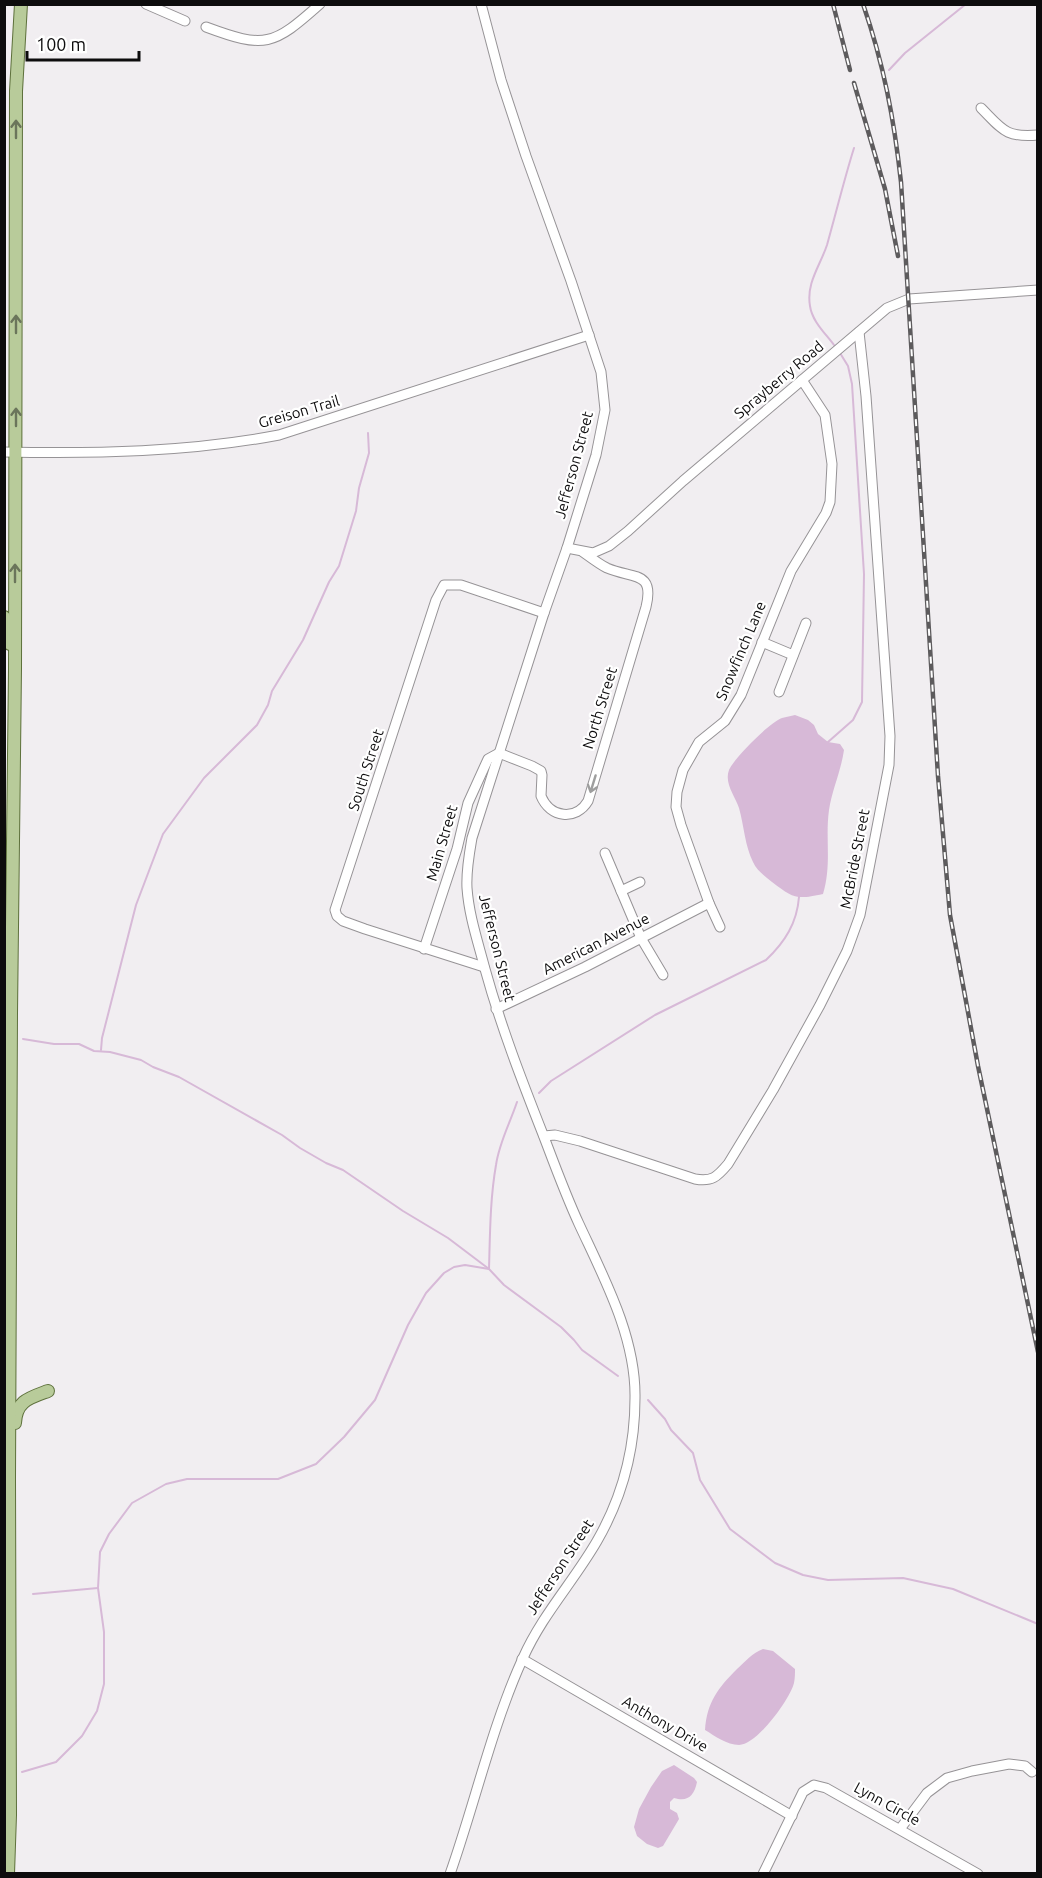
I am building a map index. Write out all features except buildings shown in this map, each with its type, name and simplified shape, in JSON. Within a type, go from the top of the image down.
[{"type":"main road","points":[[8,1874],[10,1815],[9,1466],[6,1392],[15,669],[8,450],[16,91],[21,4]]},
{"type":"main road","points":[[4,617],[15,669]]},
{"type":"main road","points":[[9,1466],[15,1442],[15,1414],[22,1402],[48,1391]]},
{"type":"main road","points":[[4,1562],[9,1582]]},
{"type":"street","points":[[146,4],[185,21]]},
{"type":"street","points":[[206,27],[233,38],[254,42],[273,39],[293,28],[320,4]]},
{"type":"street","name":"Jefferson Street","points":[[450,1874],[522,1659],[545,1616],[596,1543],[618,1498],[633,1439],[636,1395],[630,1354],[620,1320],[518,1073],[496,1009],[471,920],[467,889],[467,867],[472,838],[596,455],[605,410],[601,372],[501,80],[481,4]]},
{"type":"street","points":[[981,108],[1010,134],[1038,135]]},
{"type":"street","name":"Sprayberry Road","points":[[567,548],[596,552],[609,546],[887,308],[909,299],[1038,290]]},
{"type":"street","name":"McBride Street","points":[[544,1136],[555,1135],[580,1141],[695,1179],[707,1181],[720,1174],[773,1090],[847,951],[860,915],[889,765],[890,746],[886,660],[862,345],[859,332]]},
{"type":"street","name":"Greison Trail","points":[[8,450],[124,452],[237,443],[279,435],[589,335]]},
{"type":"street","name":"Snowfinch Lane","points":[[720,927],[681,825],[676,807],[677,792],[683,771],[699,742],[725,721],[741,695],[791,571],[826,513],[830,501],[832,464],[825,415],[802,380]]},
{"type":"street","name":"North Street","points":[[499,753],[540,771],[543,781],[541,796],[549,808],[567,815],[584,808],[646,608],[649,587],[641,578],[606,568],[583,552]]},
{"type":"street","name":"South Street","points":[[484,967],[343,921],[337,916],[336,910],[436,600],[444,585],[461,585],[543,613]]},
{"type":"street","points":[[779,692],[806,623]]},
{"type":"street","points":[[762,642],[793,655]]},
{"type":"street","name":"Main Street","points":[[424,949],[457,849],[468,803],[488,759],[499,753]]},
{"type":"street","points":[[605,853],[641,938],[663,975]]},
{"type":"street","points":[[621,891],[640,882]]},
{"type":"street","name":"American Avenue","points":[[496,1009],[585,968],[709,903]]},
{"type":"street","name":"Anthony Drive","points":[[522,1659],[792,1816]]},
{"type":"street","points":[[900,1829],[927,1793],[947,1779],[972,1771],[1009,1764],[1025,1766],[1032,1772]]},
{"type":"street","name":"Lynn Circle","points":[[792,1816],[803,1792],[814,1785],[820,1785],[978,1874]]},
{"type":"street","points":[[763,1874],[792,1816]]},
{"type":"shaded area","points":[[795,715],[808,720],[814,725],[818,734],[828,742],[840,744],[844,750],[829,810],[826,883],[823,894],[807,897],[790,894],[759,871],[750,856],[739,808],[728,780],[732,764],[753,741],[776,721]]},
{"type":"shaded area","points":[[763,1649],[773,1651],[795,1669],[794,1683],[780,1710],[755,1738],[739,1745],[730,1744],[705,1730],[708,1711],[724,1683],[749,1658]]},
{"type":"shaded area","points":[[674,1765],[697,1782],[690,1797],[674,1798],[670,1802],[670,1809],[677,1813],[679,1819],[663,1846],[658,1848],[647,1844],[637,1836],[634,1827],[639,1809],[651,1787],[662,1771]]},
{"type":"waterway","points":[[889,70],[905,53],[966,4]]},
{"type":"waterway","points":[[834,345],[813,317],[809,298],[814,275],[827,245],[854,148]]},
{"type":"waterway","points":[[828,742],[853,720],[862,702],[864,574],[852,384],[848,366],[840,353]]},
{"type":"waterway","points":[[101,1050],[102,1038],[136,905],[163,834],[204,778],[257,725],[268,705],[272,691],[303,640],[329,582],[339,566],[356,511],[359,488],[369,453],[368,433]]},
{"type":"waterway","points":[[539,1093],[551,1081],[655,1015],[766,960],[789,932],[796,915],[799,897]]},
{"type":"waterway","points":[[23,1039],[54,1044],[79,1044],[94,1051],[110,1052],[141,1060],[179,1077],[282,1135],[326,1163],[343,1170],[448,1238],[489,1269],[504,1285],[561,1327],[582,1350],[618,1376]]},
{"type":"waterway","points":[[489,1269],[491,1204],[497,1157],[517,1102]]},
{"type":"waterway","points":[[22,1772],[56,1762],[82,1736],[97,1711],[104,1684],[104,1632],[98,1588],[100,1552],[109,1534],[132,1503],[166,1484],[187,1479],[278,1479],[316,1464],[344,1437],[375,1400],[408,1325],[426,1293],[444,1273],[454,1267],[465,1265],[489,1269]]},
{"type":"waterway","points":[[648,1400],[665,1419],[671,1430],[693,1453],[700,1480],[730,1529],[775,1563],[803,1575],[828,1580],[903,1578],[953,1589],[1038,1624]]},
{"type":"waterway","points":[[33,1594],[98,1588]]},
{"type":"railway","points":[[833,4],[850,70]]},
{"type":"railway","points":[[863,4],[887,92],[901,182],[938,776],[950,915],[978,1066],[1038,1352]]},
{"type":"railway","points":[[854,83],[885,189],[898,256]]}]
